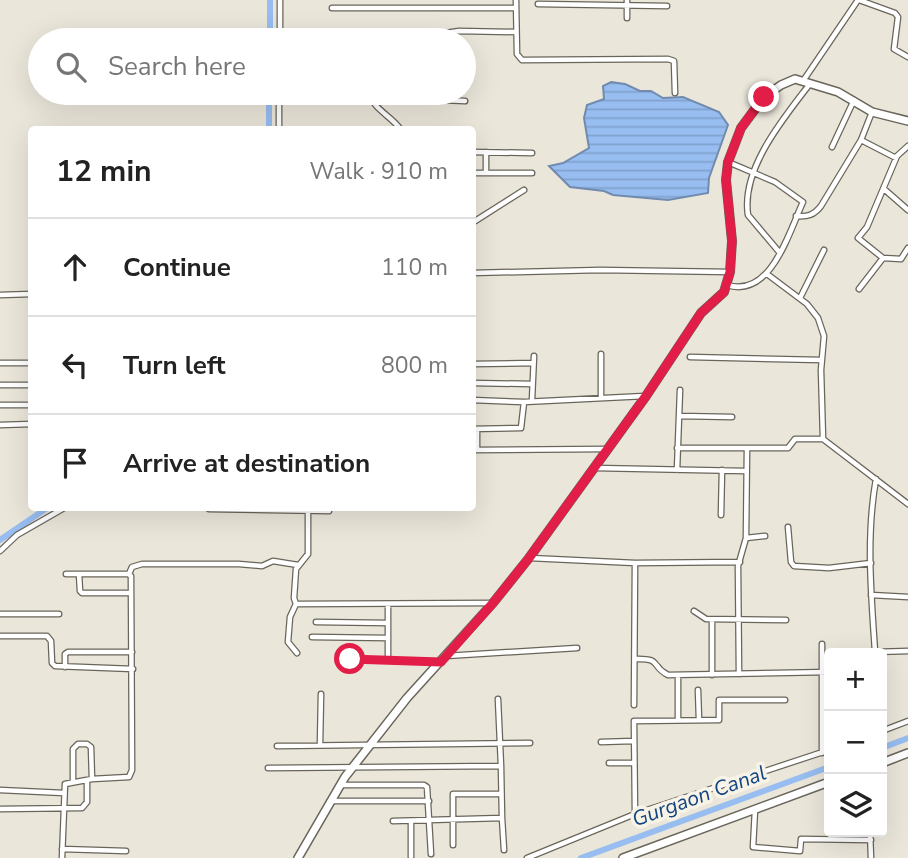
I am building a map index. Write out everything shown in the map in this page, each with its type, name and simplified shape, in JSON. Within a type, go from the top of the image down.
[{"type":"street","points":[[279,28],[280,0]]},
{"type":"street","points":[[516,0],[517,54],[522,60],[599,58],[674,61],[675,93]]},
{"type":"street","points":[[780,253],[748,215],[753,173],[772,133],[859,0],[895,13],[898,17],[894,48],[908,57]]},
{"type":"street","points":[[538,4],[627,3],[667,6]]},
{"type":"street","points":[[627,3],[627,18]]},
{"type":"street","points":[[332,8],[516,8]]},
{"type":"street","points":[[476,32],[516,32]]},
{"type":"street","points":[[298,858],[329,801],[352,768],[407,698],[493,603],[529,558],[646,396],[701,313],[724,292],[730,272],[732,241],[726,180],[728,162],[741,128],[764,97],[795,79],[838,92],[872,112],[908,121]]},
{"type":"street","points":[[832,147],[854,100]]},
{"type":"street","points":[[279,105],[279,126]]},
{"type":"street","points":[[375,105],[399,126]]},
{"type":"street","points":[[796,216],[805,217],[815,213],[861,140],[872,112]]},
{"type":"street","points":[[861,140],[896,158]]},
{"type":"street","points":[[908,146],[896,158],[867,227],[858,238],[883,258],[901,259],[908,248]]},
{"type":"street","points":[[476,152],[532,153]]},
{"type":"street","points":[[486,152],[486,173]]},
{"type":"street","points":[[727,285],[735,288],[751,286],[767,274],[780,253],[803,202],[775,182],[728,162]]},
{"type":"street","points":[[476,173],[532,173]]},
{"type":"street","points":[[884,189],[908,210]]},
{"type":"street","points":[[476,220],[524,190]]},
{"type":"street","points":[[800,298],[824,250]]},
{"type":"street","points":[[859,289],[883,258]]},
{"type":"street","points":[[476,273],[600,270],[730,272]]},
{"type":"street","points":[[767,274],[800,298],[818,318],[824,336],[821,360],[824,439]]},
{"type":"street","points":[[0,295],[28,294]]},
{"type":"street","points":[[601,354],[601,398]]},
{"type":"street","points":[[532,400],[534,356]]},
{"type":"street","points":[[690,358],[821,360]]},
{"type":"street","points":[[0,363],[28,363]]},
{"type":"street","points":[[476,364],[533,363]]},
{"type":"street","points":[[476,383],[532,384]]},
{"type":"street","points":[[0,385],[28,385]]},
{"type":"street","points":[[677,470],[680,390]]},
{"type":"street","points":[[476,400],[524,402],[646,396]]},
{"type":"street","points":[[476,429],[521,428],[524,402]]},
{"type":"street","points":[[0,405],[28,405]]},
{"type":"street","points":[[679,416],[732,417]]},
{"type":"street","points":[[0,425],[28,424]]},
{"type":"street","points":[[677,448],[788,449],[795,439],[824,439],[908,504]]},
{"type":"street","points":[[739,674],[740,562],[746,538],[747,448]]},
{"type":"street","points":[[476,450],[607,449]]},
{"type":"street","points":[[594,468],[745,471]]},
{"type":"street","points":[[721,515],[722,470]]},
{"type":"street","points":[[875,648],[870,512],[876,479]]},
{"type":"street","points":[[0,551],[18,534],[59,511]]},
{"type":"street","points":[[297,653],[288,642],[290,617],[296,604],[294,598],[298,565],[308,554],[308,511]]},
{"type":"street","points":[[789,527],[791,562],[794,566],[829,568],[870,563]]},
{"type":"street","points":[[746,538],[765,536]]},
{"type":"street","points":[[529,558],[635,563],[740,562]]},
{"type":"street","points":[[129,574],[132,567],[142,564],[262,566],[273,561],[298,565]]},
{"type":"street","points":[[634,705],[635,563]]},
{"type":"street","points":[[66,574],[129,574]]},
{"type":"street","points":[[79,574],[82,593],[131,593]]},
{"type":"street","points":[[62,858],[65,784],[89,779],[127,778],[131,775],[133,669],[132,578],[129,574]]},
{"type":"street","points":[[871,595],[908,597]]},
{"type":"street","points":[[296,604],[493,603]]},
{"type":"street","points":[[388,604],[388,660]]},
{"type":"street","points":[[694,611],[712,620],[786,620]]},
{"type":"street","points":[[0,614],[59,614]]},
{"type":"street","points":[[712,620],[712,675]]},
{"type":"street","points":[[316,622],[388,623]]},
{"type":"street","points":[[0,636],[47,636],[51,641],[53,665],[133,669]]},
{"type":"street","points":[[312,637],[388,638]]},
{"type":"street","points":[[527,858],[635,814],[822,753],[822,644]]},
{"type":"street","points":[[350,659],[443,659],[577,648]]},
{"type":"street","points":[[65,667],[65,654],[70,651],[132,652]]},
{"type":"street","points":[[887,652],[908,651]]},
{"type":"street","points":[[635,659],[651,659],[663,673],[678,675],[822,672]]},
{"type":"street","points":[[678,675],[678,720]]},
{"type":"street","points":[[698,690],[699,720]]},
{"type":"street","points":[[320,745],[321,694]]},
{"type":"street","points":[[498,699],[503,850]]},
{"type":"street","points":[[635,814],[634,721],[719,720],[719,700],[785,700]]},
{"type":"street","points":[[887,729],[908,721]]},
{"type":"street","points":[[601,742],[633,741]]},
{"type":"street","points":[[276,746],[530,743]]},
{"type":"street","points":[[0,809],[63,809],[82,808],[87,805],[91,747],[87,744],[78,744],[73,749],[73,782]]},
{"type":"street","points":[[887,761],[908,754]]},
{"type":"street","points":[[609,763],[634,763]]},
{"type":"street","points":[[268,768],[501,766]]},
{"type":"street","points":[[623,858],[824,784]]},
{"type":"street","points":[[340,785],[427,787],[431,855]]},
{"type":"street","points":[[0,790],[64,793]]},
{"type":"street","points":[[453,845],[453,794],[501,794]]},
{"type":"street","points":[[329,801],[429,801]]},
{"type":"street","points":[[755,810],[753,847],[800,850],[801,839],[870,840],[871,858]]},
{"type":"street","points":[[393,821],[502,818]]},
{"type":"street","points":[[411,821],[411,857]]},
{"type":"street","points":[[62,849],[126,851]]},
{"type":"water","points":[[611,82],[625,84],[640,91],[651,91],[663,98],[683,97],[719,112],[728,125],[709,178],[708,193],[668,200],[613,195],[604,191],[570,187],[549,166],[563,163],[589,148],[584,118],[587,105],[604,99],[603,86]]},
{"type":"waterway","points":[[270,0],[270,28]]},
{"type":"waterway","points":[[269,105],[269,126]]},
{"type":"waterway","points":[[0,540],[43,511]]},
{"type":"waterway","name":"Gurgaon Canal","points":[[887,746],[908,738]]},
{"type":"waterway","name":"Gurgaon Canal","points":[[581,858],[824,769]]},
{"type":"route","points":[[350,659],[441,662],[529,558],[646,396],[701,313],[724,292],[730,272],[732,241],[726,180],[728,162],[741,128],[764,97]]}]
